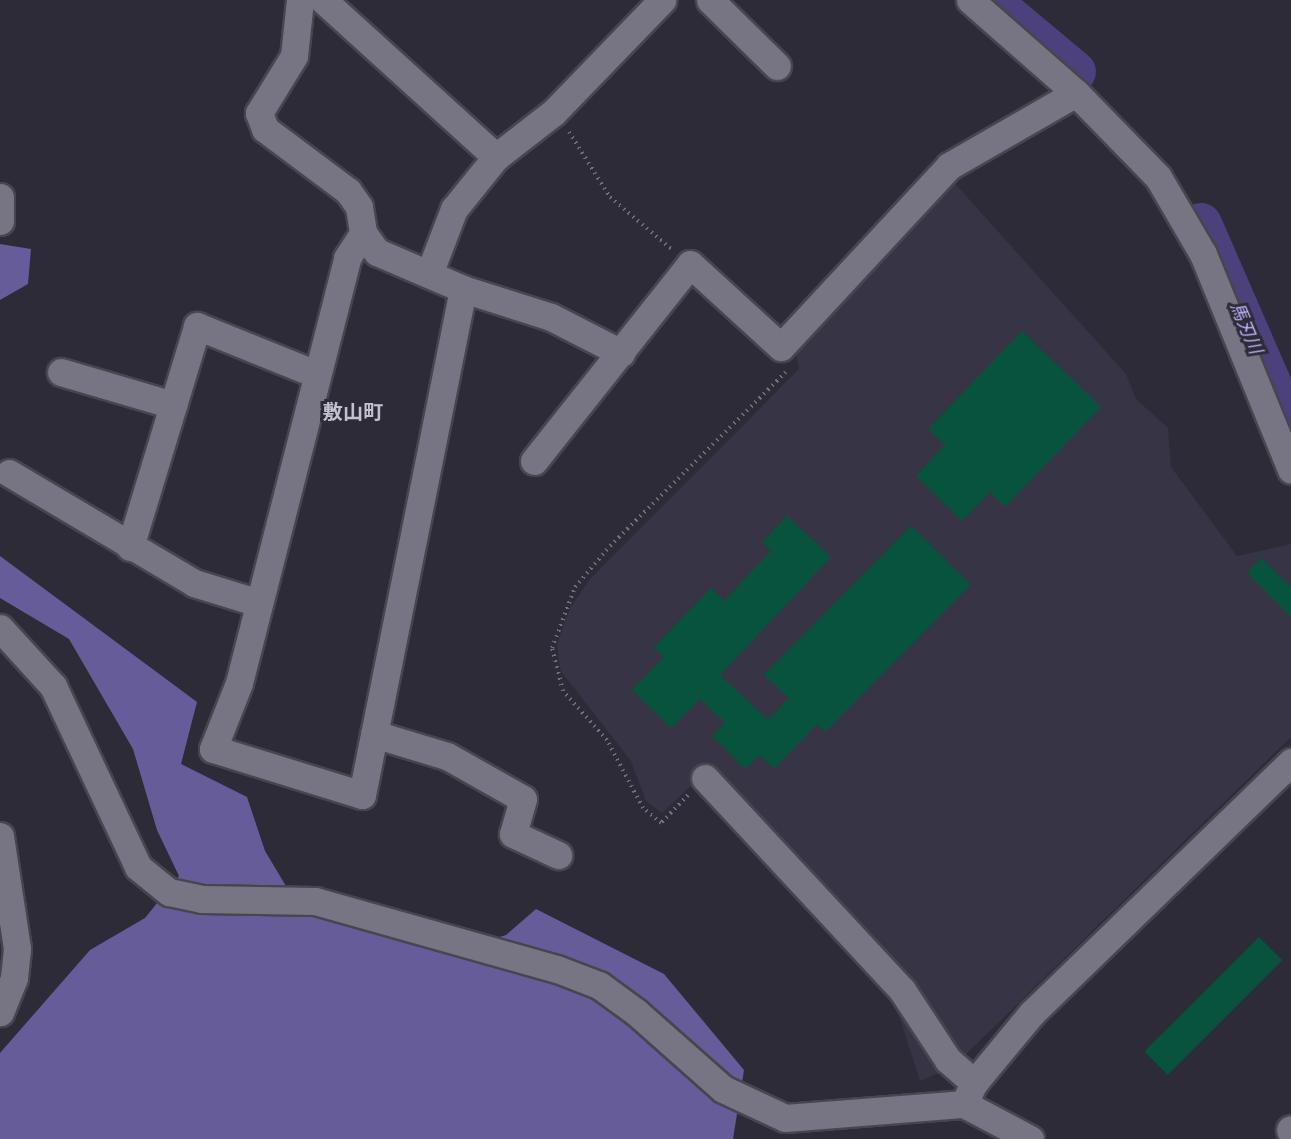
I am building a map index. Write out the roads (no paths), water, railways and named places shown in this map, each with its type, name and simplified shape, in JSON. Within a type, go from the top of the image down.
[{"type":"street","points":[[300,0],[294,56],[259,113],[265,129],[348,191],[359,207],[363,233],[377,252],[463,289],[551,317],[621,353]]},
{"type":"street","points":[[323,0],[496,157]]},
{"type":"street","points":[[429,274],[454,209],[496,157],[554,112],[662,0]]},
{"type":"street","points":[[710,0],[777,66]]},
{"type":"street","points":[[970,0],[1076,93],[1143,159],[1181,215],[1203,254],[1291,470]]},
{"type":"street","points":[[534,461],[690,264],[781,347],[949,166],[1076,93]]},
{"type":"street","points":[[0,197],[0,221]]},
{"type":"street","points":[[363,233],[347,258],[239,683],[213,749],[362,795],[463,289]]},
{"type":"street","points":[[129,547],[197,326],[316,374]]},
{"type":"street","points":[[61,372],[173,405]]},
{"type":"street","points":[[9,473],[129,547],[194,583],[259,603]]},
{"type":"street","points":[[0,628],[53,686],[138,867],[169,892],[202,899],[315,902],[557,969],[599,985],[636,1012],[723,1089],[785,1118],[969,1094],[1032,1013],[1291,762]]},
{"type":"street","points":[[374,734],[447,756],[523,799],[513,834],[558,855]]},
{"type":"street","points":[[705,778],[902,990],[969,1094],[1030,1139]]},
{"type":"street","points":[[0,836],[17,949],[14,978],[0,1012]]},
{"type":"waterway","name":"馬刃川","points":[[989,0],[1075,72]]},
{"type":"waterway","name":"馬刃川","points":[[1201,224],[1291,431]]},
{"type":"district","name":"敷山町","points":[[353,412]]}]
